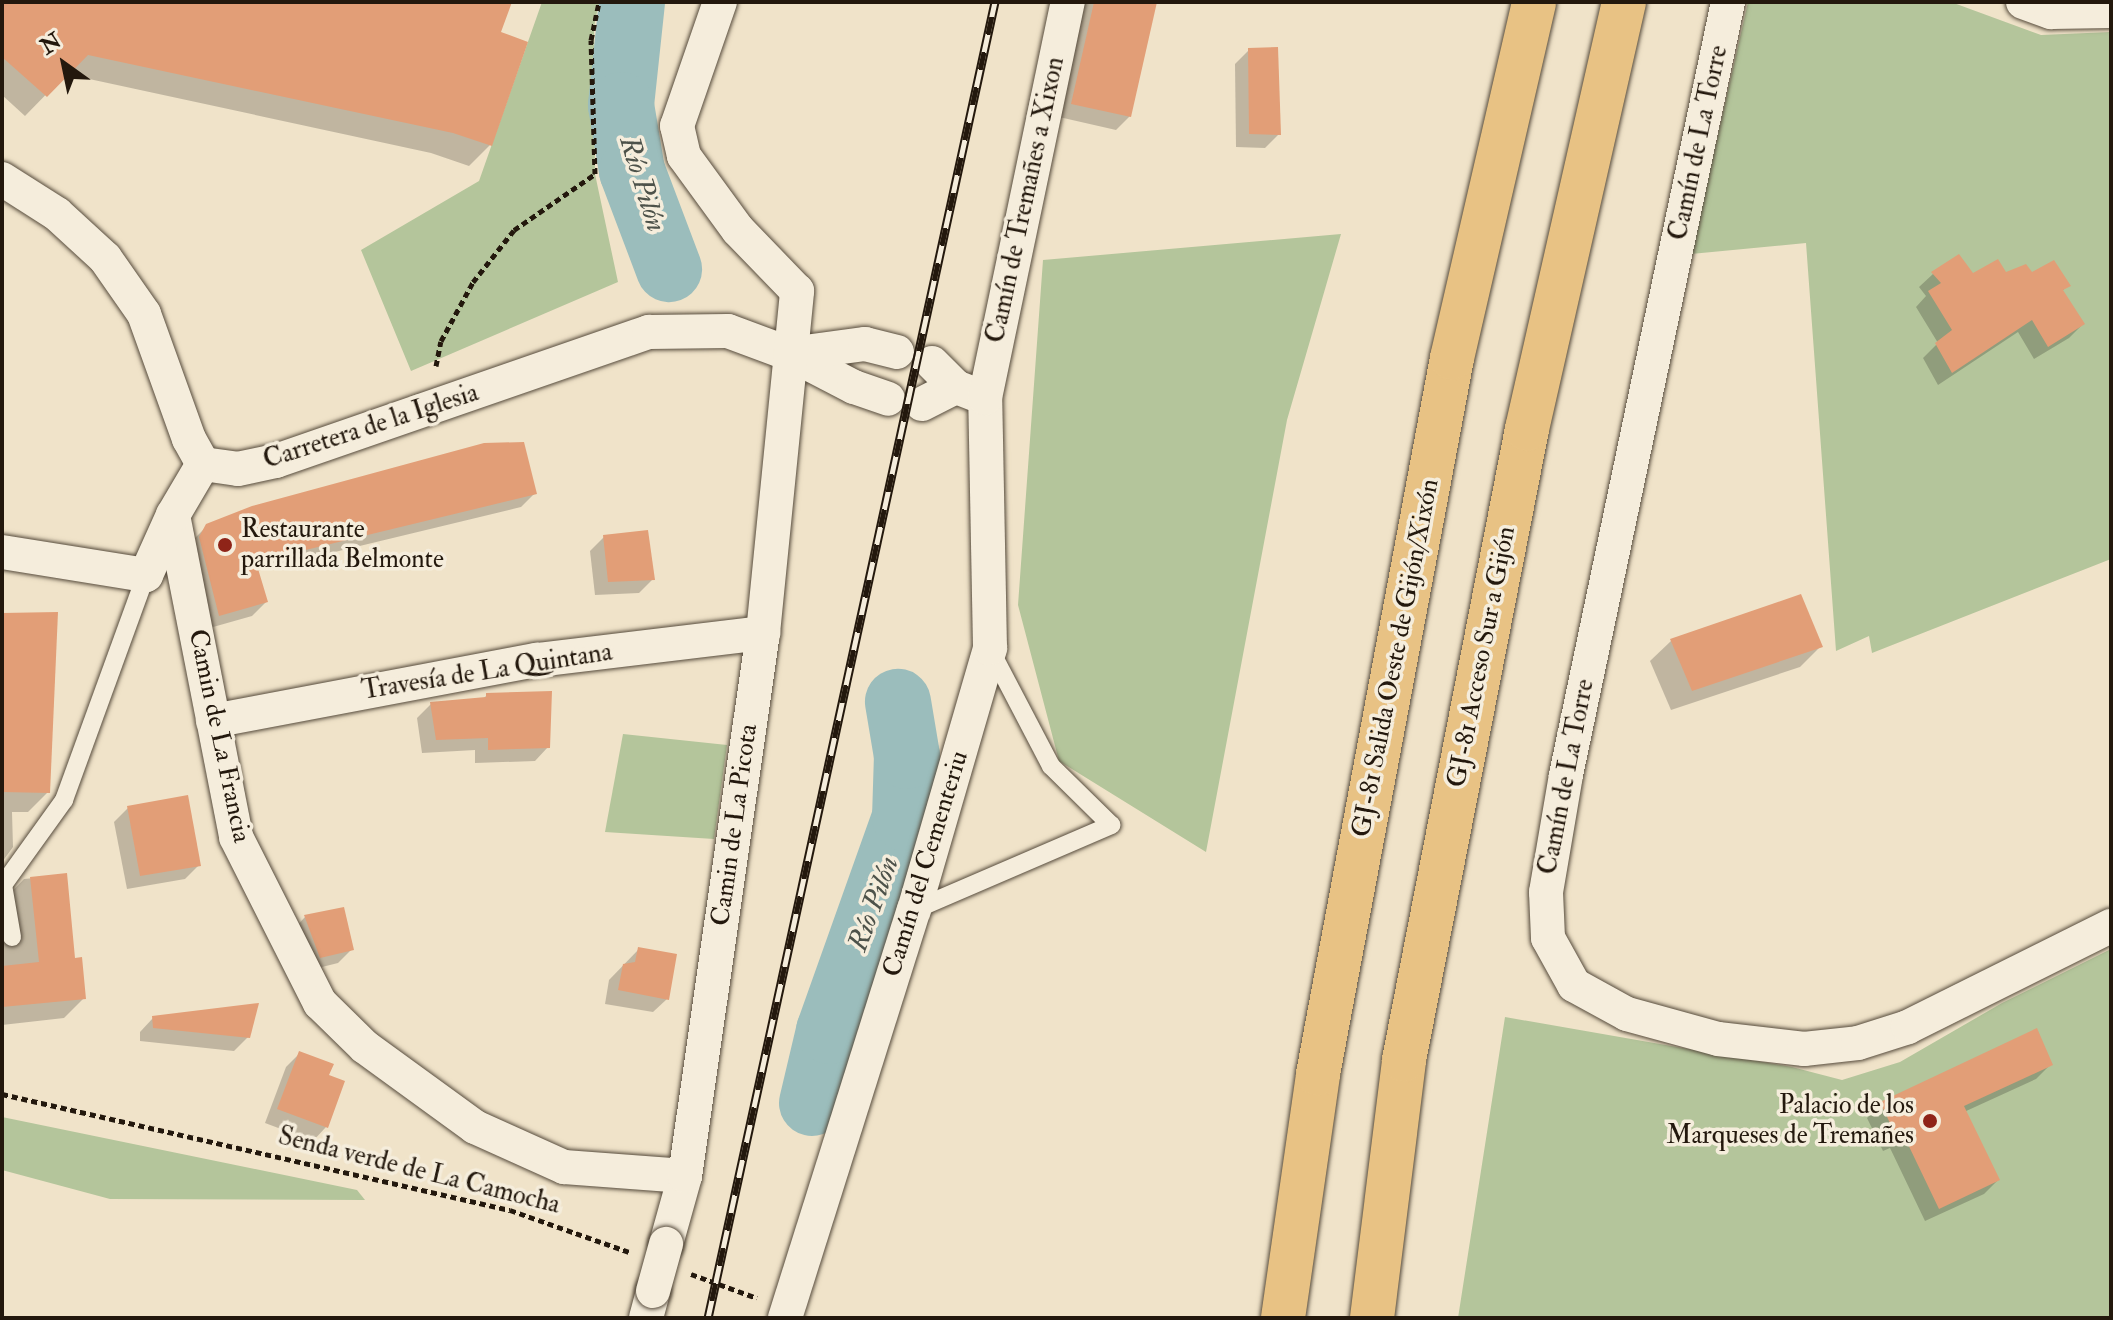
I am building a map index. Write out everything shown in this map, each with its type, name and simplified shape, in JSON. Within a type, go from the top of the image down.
[{"type":"highway","name":"GJ-81 Salida Oeste de Gijón/Xixón","points":[[1283,1318],[1318,1074],[1452,358],[1534,2]]},
{"type":"highway","name":"GJ-81 Acceso Sur a Gijón","points":[[1372,1318],[1404,1060],[1527,429],[1624,2]]},
{"type":"street","name":"Camin de La Picota","points":[[649,1304],[653,1250],[685,1176],[763,633],[797,291],[738,230],[684,156],[677,126],[720,2]]},
{"type":"street","name":"Camín de Tremañes a Xixon","points":[[958,383],[1068,2]]},
{"type":"street","name":"Camín de La Torre","points":[[1728,2],[1566,775],[1546,892],[1548,938],[1574,985],[1627,1014],[1718,1039],[1804,1049],[1858,1043],[1908,1027],[2111,926]]},
{"type":"street","points":[[2023,2],[2051,12],[2111,11]]},
{"type":"street","points":[[2,154],[57,214],[105,258],[144,314],[189,439],[203,464],[173,515],[146,575],[2,552]]},
{"type":"street","points":[[2,179],[57,214]]},
{"type":"street","name":"Carretera de la Iglesia","points":[[203,464],[238,469],[276,461],[649,332],[728,331],[790,354],[854,387],[888,399]]},
{"type":"street","name":"Carretera de la Iglesia","points":[[790,354],[865,344],[897,352]]},
{"type":"street","points":[[922,404],[958,383]]},
{"type":"street","name":"Camín del Cementeriu","points":[[786,1313],[914,910],[990,648],[958,383]]},
{"type":"street","name":"Camin de La Francia","points":[[173,515],[236,837],[320,1003],[365,1047],[475,1127],[564,1167],[685,1176]]},
{"type":"street","name":"Travesía de La Quintana","points":[[213,721],[537,660],[763,633]]},
{"type":"lane","points":[[12,937],[3,885],[64,800],[146,575]]},
{"type":"lane","points":[[914,910],[1111,825],[1051,766],[990,648]]},
{"type":"path","points":[[436,366],[441,341],[473,282],[514,230],[595,174],[591,40],[599,2]]},
{"type":"path","name":"Senda verde de La Camocha","points":[[2,1094],[510,1210],[653,1250]]},
{"type":"path","points":[[685,1272],[786,1313]]},
{"type":"green space","points":[[542,2],[599,2],[594,27],[595,174],[618,282],[411,371],[361,250],[479,181]]},
{"type":"green space","points":[[1748,2],[1951,2],[2041,35],[2111,32],[2111,559],[1872,653],[1869,636],[1836,651],[1806,243],[1691,254]]},
{"type":"green space","points":[[1341,234],[1287,420],[1206,852],[1059,761],[1018,605],[1043,260]]},
{"type":"green space","points":[[623,734],[727,745],[714,839],[605,832]]},
{"type":"green space","points":[[2111,949],[2111,1318],[1458,1318],[1505,1017],[1792,1067],[1842,1080],[1900,1062],[2002,1003]]},
{"type":"green space","points":[[2,1117],[357,1190],[365,1200],[110,1199],[2,1170]]},
{"type":"building","points":[[2,2],[512,2],[501,32],[528,42],[492,146],[453,133],[88,55],[47,97],[2,57]]},
{"type":"building","points":[[1094,2],[1157,2],[1131,117],[1071,104]]},
{"type":"building","points":[[1278,47],[1281,135],[1249,134],[1248,48]]},
{"type":"building","points":[[1959,254],[1973,273],[1998,259],[2006,272],[2026,264],[2032,272],[2054,260],[2071,286],[2063,290],[2085,324],[2048,347],[2032,320],[1952,373],[1935,343],[1952,330],[1928,291],[1941,283],[1931,272]]},
{"type":"building","points":[[524,442],[537,494],[256,562],[268,602],[219,616],[199,537],[206,524],[252,506],[484,443]]},
{"type":"building","points":[[648,530],[655,580],[608,582],[603,535]]},
{"type":"building","points":[[1801,594],[1823,647],[1692,691],[1670,639]]},
{"type":"building","points":[[58,612],[50,793],[2,792],[2,613]]},
{"type":"building","points":[[552,691],[550,748],[488,750],[488,738],[436,740],[430,702],[486,697],[486,693]]},
{"type":"building","points":[[188,795],[201,866],[140,876],[127,806]]},
{"type":"building","points":[[67,873],[75,958],[82,957],[86,999],[2,1007],[2,966],[39,962],[30,877]]},
{"type":"building","points":[[344,907],[354,950],[320,958],[304,915]]},
{"type":"building","points":[[638,947],[677,954],[669,1000],[618,990],[623,964],[635,962]]},
{"type":"building","points":[[259,1003],[250,1038],[153,1028],[152,1016]]},
{"type":"building","name":"Palacio de los Marqueses de Tremañes","points":[[2037,1028],[2053,1065],[1964,1106],[2000,1180],[1939,1209],[1904,1136],[1897,1138],[1880,1102]]},
{"type":"building","points":[[299,1051],[334,1064],[329,1075],[345,1081],[328,1128],[277,1109]]},
{"type":"waterway","name":"Río Pilón","points":[[632,2],[621,105],[632,171],[669,269]]},
{"type":"waterway","name":"Río Pilón","points":[[812,1103],[829,1031],[905,818],[907,756],[898,702]]},
{"type":"railway","points":[[708,1318],[995,2]]},
{"type":"place","name":"Restaurante parrillada Belmonte","points":[[225,545]]},
{"type":"place","name":"Palacio de los Marqueses de Tremañes","points":[[1930,1121]]}]
